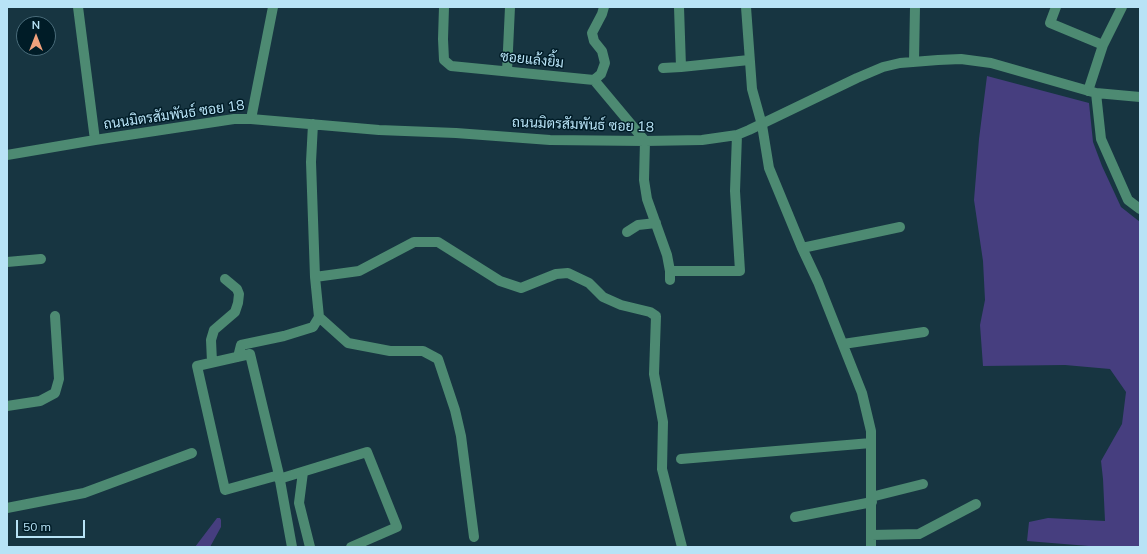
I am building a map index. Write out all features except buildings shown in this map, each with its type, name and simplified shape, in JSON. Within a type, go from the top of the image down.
[{"type":"street","points":[[78,7],[95,140]]},
{"type":"street","points":[[251,119],[273,7]]},
{"type":"street","name":"ซอยแล้งยิ้ม","points":[[444,7],[442,40],[444,60],[451,66],[594,80]]},
{"type":"street","points":[[507,71],[510,7]]},
{"type":"street","points":[[604,7],[592,33],[594,41],[602,51],[605,63],[601,74],[594,80],[645,141],[644,180],[647,199],[667,255],[670,276],[740,271],[735,191],[737,135]]},
{"type":"street","points":[[680,7],[681,67]]},
{"type":"street","points":[[746,7],[752,89],[762,125],[769,168],[802,248],[818,282],[862,392],[871,431],[871,547]]},
{"type":"street","points":[[914,61],[915,7]]},
{"type":"street","points":[[1056,7],[1050,23],[1103,46]]},
{"type":"street","points":[[1122,7],[1103,46],[1092,92],[1101,139],[1128,200],[1140,209]]},
{"type":"street","name":"ถนนมิตรสัมพันธ์ ซอย 18","points":[[7,155],[234,119],[251,119],[379,130],[550,140],[702,140],[737,135],[762,125],[857,78],[883,67],[914,61],[961,59],[991,63],[1092,92],[1140,97]]},
{"type":"street","points":[[663,68],[749,60]]},
{"type":"street","points":[[238,357],[241,345],[313,328],[319,317],[315,277],[311,162],[313,124]]},
{"type":"street","points":[[627,232],[638,225],[656,222]]},
{"type":"street","points":[[802,248],[900,227]]},
{"type":"street","points":[[315,277],[358,272],[414,242],[438,242],[500,281],[521,288],[556,274],[568,273],[589,283],[603,297],[621,305],[650,312],[656,316],[654,374],[663,422],[662,469],[682,547]]},
{"type":"street","points":[[7,262],[41,259]]},
{"type":"street","points":[[212,362],[210,340],[214,330],[235,312],[238,303],[239,294],[237,289],[225,279]]},
{"type":"street","points":[[7,406],[40,401],[54,393],[59,379],[55,316]]},
{"type":"street","points":[[319,317],[348,343],[390,351],[423,351],[438,359],[455,410],[461,436],[474,537]]},
{"type":"street","points":[[843,344],[924,332]]},
{"type":"street","points":[[292,547],[279,477],[250,354],[197,366],[225,490],[279,477],[303,472],[367,452],[397,527],[351,547]]},
{"type":"street","points":[[681,459],[871,443]]},
{"type":"street","points":[[7,508],[84,493],[192,453]]},
{"type":"street","points":[[303,472],[299,503],[310,547]]},
{"type":"street","points":[[795,517],[871,499],[923,484]]},
{"type":"street","points":[[871,535],[919,534],[976,504]]},
{"type":"shaded area","points":[[987,76],[1089,103],[1093,142],[1102,166],[1121,207],[1140,222],[1140,547],[1101,547],[1027,541],[1029,522],[1048,518],[1105,521],[1101,461],[1122,424],[1126,392],[1110,369],[1065,365],[983,366],[980,325],[985,300],[983,261],[974,200],[979,139]]},
{"type":"shaded area","points":[[217,518],[220,518],[221,520],[221,527],[210,547],[195,547]]}]
